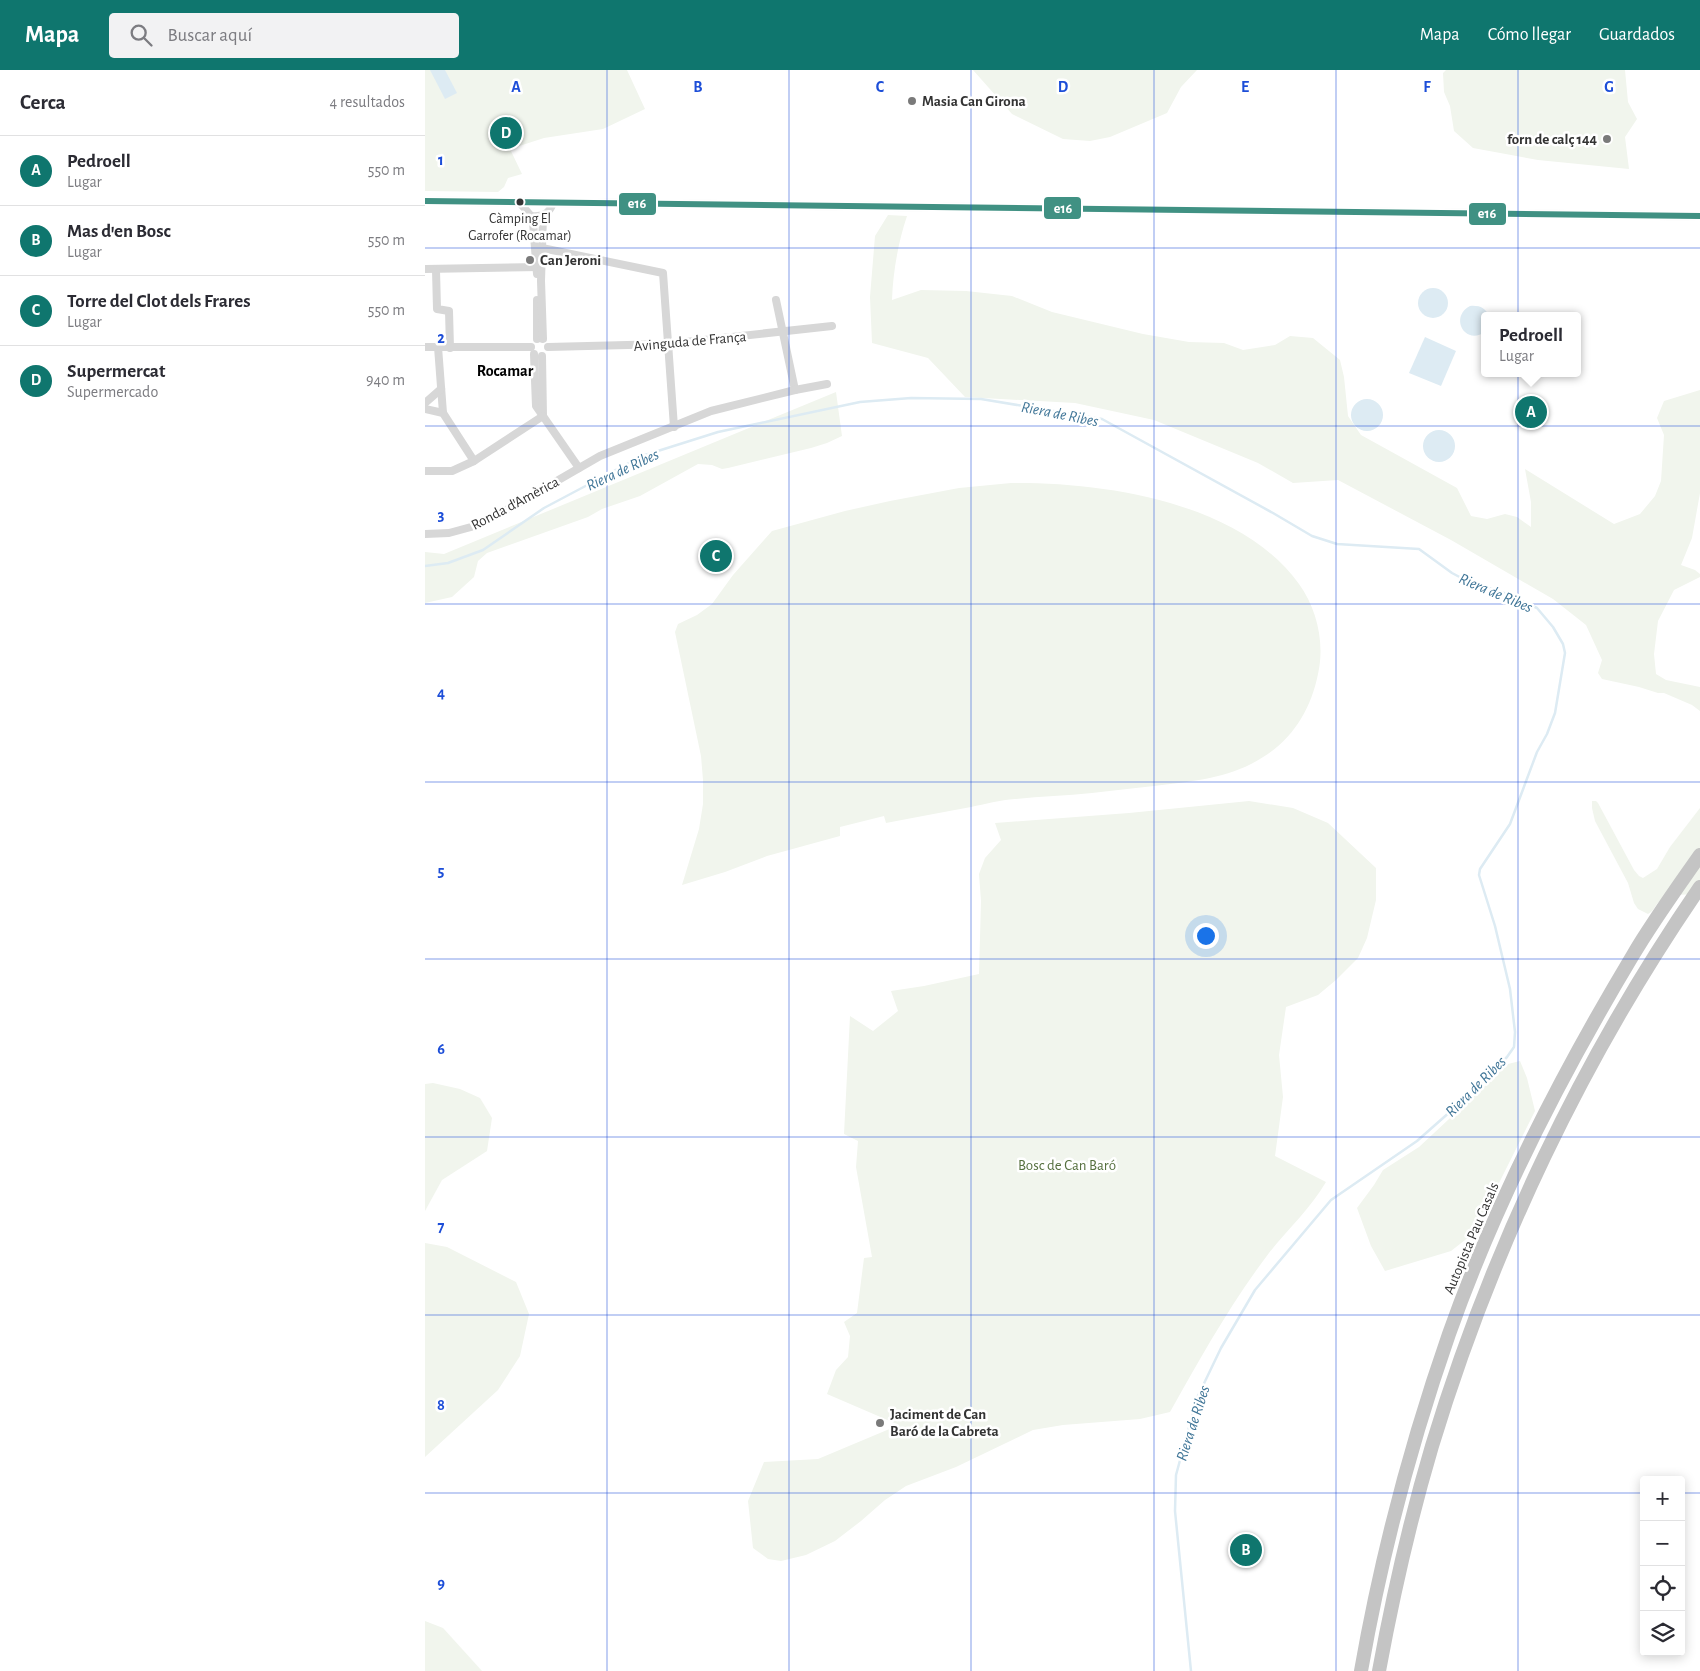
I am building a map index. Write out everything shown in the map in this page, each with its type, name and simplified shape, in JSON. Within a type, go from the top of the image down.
[{"type":"highway","name":"Autopista Pau Casals","points":[[1361,1671],[1389,1536],[1416,1437],[1450,1332],[1478,1261],[1533,1137],[1566,1072],[1633,954],[1700,855]]},
{"type":"highway","points":[[1379,1671],[1405,1544],[1432,1447],[1466,1343],[1491,1276],[1549,1147],[1583,1080],[1639,982],[1700,887]]},
{"type":"street","points":[[425,201],[1700,216]]},
{"type":"street","points":[[520,203],[531,216],[533,222],[539,267],[540,339]]},
{"type":"street","points":[[531,216],[543,216],[551,210],[553,203]]},
{"type":"street","points":[[539,267],[542,248],[543,216]]},
{"type":"street","points":[[542,248],[663,273],[674,427]]},
{"type":"street","points":[[425,270],[539,267]]},
{"type":"street","points":[[436,270],[437,309],[449,311],[450,348]]},
{"type":"street","points":[[776,300],[795,390]]},
{"type":"street","name":"Avinguda de França","points":[[548,347],[667,344],[782,333],[832,326]]},
{"type":"street","points":[[425,347],[536,352],[546,354],[548,347],[546,341],[534,340],[536,352],[543,416],[579,468]]},
{"type":"street","points":[[438,348],[443,413],[474,462]]},
{"type":"street","name":"Ronda d'Amèrica","points":[[425,534],[449,533],[471,527],[510,508],[600,456],[674,427],[711,410],[827,384]]},
{"type":"street","points":[[425,403],[441,389]]},
{"type":"street","points":[[425,409],[443,413]]},
{"type":"street","points":[[425,471],[452,471],[474,462],[543,416]]},
{"type":"green space","points":[[425,70],[627,70],[645,109],[603,129],[544,138],[510,149],[522,174],[508,178],[504,187],[498,192],[425,191]]},
{"type":"green space","points":[[973,70],[1197,70],[1181,87],[1167,113],[1110,137],[1090,141],[1063,139],[1012,114]]},
{"type":"green space","points":[[1446,70],[1625,70],[1628,102],[1637,119],[1625,137],[1629,169],[1538,160],[1473,148],[1454,131],[1450,106],[1444,92],[1443,73]]},
{"type":"green space","points":[[888,215],[907,216],[896,258],[892,300],[921,290],[966,291],[1012,296],[1052,312],[1143,334],[1189,342],[1224,343],[1243,350],[1275,345],[1290,336],[1313,338],[1340,360],[1344,377],[1348,416],[1361,435],[1457,488],[1471,516],[1487,519],[1505,514],[1517,517],[1531,527],[1531,502],[1525,469],[1614,524],[1640,514],[1655,496],[1661,481],[1664,435],[1657,418],[1664,401],[1700,390],[1700,493],[1692,538],[1681,565],[1695,570],[1700,574],[1700,577],[1674,590],[1658,621],[1654,654],[1656,674],[1666,680],[1700,687],[1700,711],[1692,705],[1664,693],[1602,679],[1598,673],[1602,660],[1586,625],[1553,599],[1451,540],[1338,480],[1293,483],[1258,463],[1154,420],[1075,403],[965,397],[928,358],[872,343],[870,297],[875,236]]},
{"type":"green space","points":[[836,392],[842,436],[811,448],[728,468],[722,469],[712,465],[698,464],[640,496],[602,509],[588,517],[487,553],[478,561],[474,577],[452,597],[425,603],[425,552],[444,554]]},
{"type":"green space","points":[[1011,483],[1087,487],[1128,493],[1168,502],[1207,516],[1242,533],[1274,556],[1299,584],[1311,604],[1318,627],[1321,650],[1318,674],[1309,702],[1303,715],[1286,738],[1264,757],[1251,764],[1228,773],[1204,779],[1073,795],[1004,800],[886,823],[884,816],[840,827],[840,836],[767,856],[725,872],[682,885],[699,829],[703,804],[703,780],[701,756],[675,632],[678,624],[697,615],[712,604],[733,575],[772,531],[890,501],[959,488]]},
{"type":"green space","name":"Bosc de Can Baró","points":[[1249,801],[1293,808],[1328,823],[1376,868],[1376,900],[1367,938],[1358,958],[1318,995],[1286,1007],[1279,1055],[1283,1097],[1275,1156],[1326,1182],[1320,1192],[1269,1253],[1242,1291],[1170,1412],[1140,1419],[1063,1425],[1033,1430],[956,1467],[906,1486],[885,1500],[835,1541],[806,1555],[781,1561],[768,1559],[753,1548],[748,1501],[764,1462],[818,1459],[899,1425],[827,1394],[836,1370],[848,1357],[850,1336],[844,1322],[857,1313],[864,1258],[872,1257],[856,1167],[858,1141],[844,1134],[850,1016],[873,1031],[898,1011],[891,991],[979,974],[981,901],[979,874],[985,858],[1001,840],[995,823],[1129,813]]},
{"type":"green space","points":[[1592,801],[1598,803],[1634,870],[1643,878],[1657,869],[1670,847],[1700,808],[1700,895],[1669,897],[1659,902],[1648,914],[1638,909],[1634,903],[1628,883],[1595,821]]},
{"type":"green space","points":[[1520,1061],[1527,1078],[1535,1111],[1474,1233],[1451,1251],[1385,1271],[1371,1246],[1357,1208],[1383,1170],[1419,1147],[1508,1064]]},
{"type":"green space","points":[[433,1083],[460,1089],[480,1098],[492,1118],[487,1151],[442,1180],[425,1211],[425,1084]]},
{"type":"green space","points":[[425,1243],[447,1247],[516,1282],[529,1314],[520,1356],[498,1390],[425,1457]]},
{"type":"green space","points":[[425,1621],[443,1628],[482,1671],[425,1671]]},
{"type":"shaded area","points":[[430,70],[445,70],[457,93],[445,99]]},
{"type":"shaded area","points":[[1433,288],[1439,289],[1447,297],[1447,309],[1439,317],[1433,318],[1427,317],[1419,309],[1418,303],[1419,297],[1427,289]]},
{"type":"shaded area","points":[[1470,306],[1476,306],[1486,311],[1481,312],[1481,334],[1471,335],[1462,328],[1460,323],[1464,311]]},
{"type":"shaded area","points":[[1425,337],[1456,351],[1441,386],[1409,373]]},
{"type":"shaded area","points":[[1367,399],[1379,403],[1383,415],[1379,427],[1367,431],[1355,427],[1351,415],[1355,403]]},
{"type":"shaded area","points":[[1439,430],[1445,431],[1450,435],[1454,440],[1454,452],[1450,457],[1445,461],[1439,462],[1433,461],[1428,457],[1424,452],[1423,446],[1424,440],[1428,435],[1433,431]]},
{"type":"waterway","name":"Riera de Ribes","points":[[425,566],[448,563],[483,550],[544,508],[642,456],[718,432],[860,402],[911,398],[981,399],[1102,419],[1312,536],[1337,544],[1419,549],[1452,573],[1467,581],[1507,594],[1537,608],[1553,627],[1563,644],[1565,653],[1555,713],[1547,734],[1537,752],[1510,824],[1480,869],[1479,875],[1495,926],[1510,989],[1515,1032],[1514,1047],[1507,1057],[1469,1095],[1417,1141],[1331,1200],[1255,1290],[1221,1348],[1197,1398],[1176,1475],[1175,1511],[1191,1671]]},
{"type":"transit line","name":"e16","points":[[425,201],[1700,216]]},
{"type":"place","name":"Masia Can Girona","points":[[912,101]]},
{"type":"place","name":"Supermercat","points":[[506,133]]},
{"type":"place","name":"forn de calç 144","points":[[1607,139]]},
{"type":"place","name":"Càmping El Garrofer (Rocamar)","points":[[520,202]]},
{"type":"place","name":"Can Jeroni","points":[[530,260]]},
{"type":"place","name":"Pedroell","points":[[1531,412]]},
{"type":"place","name":"Torre del Clot dels Frares","points":[[716,556]]},
{"type":"place","name":"Jaciment de Can Baró de la Cabreta","points":[[880,1423]]},
{"type":"place","name":"Mas d'en Bosc","points":[[1246,1550]]},
{"type":"district","name":"Rocamar","points":[[505,370]]}]
